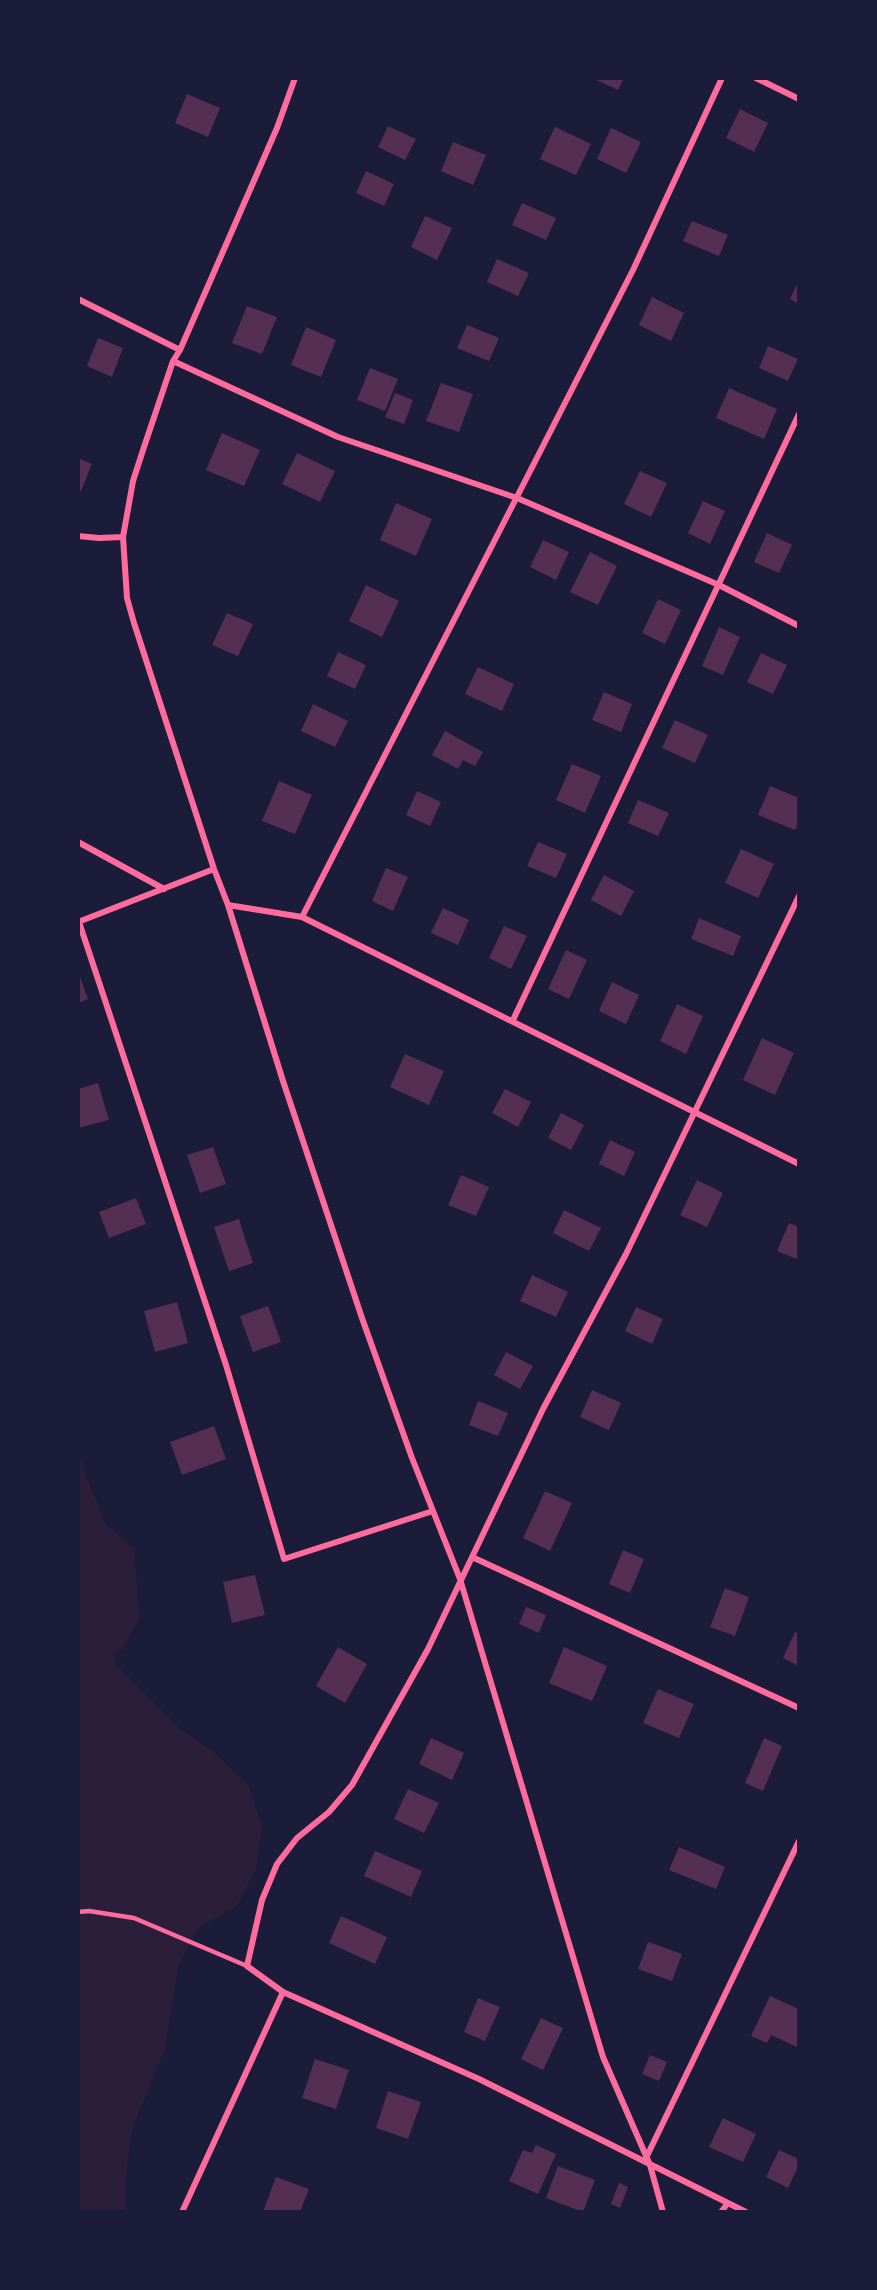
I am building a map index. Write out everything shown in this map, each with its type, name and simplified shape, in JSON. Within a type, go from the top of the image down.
[{"type":"street","points":[[295,78],[277,128],[180,350],[173,361],[133,481],[123,537],[127,598],[358,1307],[460,1579],[603,2057],[650,2165],[663,2212]]},
{"type":"street","points":[[302,916],[633,270],[723,78]]},
{"type":"street","points":[[756,78],[799,99]]},
{"type":"street","points":[[78,299],[180,350]]},
{"type":"street","points":[[173,361],[338,437],[517,498],[719,585],[799,626]]},
{"type":"street","points":[[513,1020],[799,414]]},
{"type":"street","points":[[78,536],[123,537]]},
{"type":"street","points":[[78,842],[164,889]]},
{"type":"street","points":[[214,869],[78,922],[226,1365],[284,1559],[433,1511]]},
{"type":"street","points":[[746,2212],[478,2079],[282,1992],[247,1966],[262,1900],[277,1864],[297,1838],[329,1812],[352,1785],[428,1649],[543,1408],[626,1254],[799,896]]},
{"type":"street","points":[[228,905],[302,916],[799,1164]]},
{"type":"street","points":[[472,1557],[799,1708]]},
{"type":"street","points":[[646,2158],[799,1841]]},
{"type":"street","points":[[182,2212],[282,1992]]},
{"type":"street","points":[[721,2212],[728,2203]]},
{"type":"lane","points":[[78,1912],[89,1911],[134,1918],[247,1966]]},
{"type":"shaded area","points":[[78,1441],[81,1462],[105,1523],[134,1548],[140,1618],[122,1650],[113,1654],[117,1666],[179,1728],[215,1753],[249,1786],[262,1826],[256,1870],[236,1907],[200,1927],[179,1963],[165,2049],[132,2130],[126,2175],[125,2212],[78,2212]]},
{"type":"building","points":[[592,78],[624,78],[618,90]]},
{"type":"building","points":[[187,94],[220,108],[208,137],[175,123]]},
{"type":"building","points":[[740,109],[768,123],[754,152],[726,138]]},
{"type":"building","points":[[388,126],[416,139],[405,160],[378,147]]},
{"type":"building","points":[[555,127],[591,144],[576,175],[540,159]]},
{"type":"building","points":[[611,128],[641,142],[626,173],[597,159]]},
{"type":"building","points":[[453,142],[486,155],[473,185],[441,171]]},
{"type":"building","points":[[366,171],[394,184],[384,206],[356,193]]},
{"type":"building","points":[[522,203],[556,218],[546,240],[512,225]]},
{"type":"building","points":[[425,216],[452,228],[437,260],[411,247]]},
{"type":"building","points":[[692,221],[728,235],[719,256],[683,241]]},
{"type":"building","points":[[497,259],[529,273],[518,296],[487,282]]},
{"type":"building","points":[[799,280],[799,304],[790,299]]},
{"type":"building","points":[[652,297],[684,313],[671,341],[639,325]]},
{"type":"building","points":[[247,306],[277,317],[262,354],[232,343]]},
{"type":"building","points":[[467,325],[499,338],[489,361],[457,348]]},
{"type":"building","points":[[306,327],[336,340],[321,377],[291,365]]},
{"type":"building","points":[[98,338],[123,348],[112,377],[87,366]]},
{"type":"building","points":[[768,346],[798,359],[788,381],[759,368]]},
{"type":"building","points":[[370,368],[398,379],[385,411],[357,400]]},
{"type":"building","points":[[441,383],[473,394],[459,432],[426,421]]},
{"type":"building","points":[[729,388],[777,409],[764,439],[716,418]]},
{"type":"building","points":[[395,393],[413,400],[404,424],[385,417]]},
{"type":"building","points":[[222,433],[260,450],[244,486],[206,470]]},
{"type":"building","points":[[297,453],[335,471],[320,502],[282,484]]},
{"type":"building","points":[[78,458],[92,464],[78,498]]},
{"type":"building","points":[[640,471],[667,483],[651,517],[624,504]]},
{"type":"building","points":[[703,501],[725,511],[710,544],[688,533]]},
{"type":"building","points":[[396,503],[432,519],[416,556],[380,540]]},
{"type":"building","points":[[767,533],[792,545],[779,573],[754,562]]},
{"type":"building","points":[[543,540],[569,552],[556,580],[530,567]]},
{"type":"building","points":[[590,552],[617,566],[598,605],[570,592]]},
{"type":"building","points":[[366,585],[399,601],[382,637],[349,621]]},
{"type":"building","points":[[658,599],[681,610],[665,644],[642,633]]},
{"type":"building","points":[[227,613],[253,624],[238,656],[212,645]]},
{"type":"building","points":[[719,627],[740,637],[723,675],[702,666]]},
{"type":"building","points":[[338,652],[366,665],[355,689],[327,676]]},
{"type":"building","points":[[761,653],[787,665],[773,694],[747,682]]},
{"type":"building","points":[[478,667],[514,684],[502,711],[465,694]]},
{"type":"building","points":[[604,692],[632,704],[621,732],[592,720]]},
{"type":"building","points":[[313,704],[348,721],[335,747],[301,731]]},
{"type":"building","points":[[675,720],[708,735],[695,763],[662,748]]},
{"type":"building","points":[[445,731],[483,752],[475,766],[463,760],[458,769],[432,755]]},
{"type":"building","points":[[572,764],[601,776],[585,813],[556,800]]},
{"type":"building","points":[[279,781],[312,795],[295,834],[262,821]]},
{"type":"building","points":[[770,786],[799,798],[799,821],[795,830],[758,815]]},
{"type":"building","points":[[417,791],[441,802],[430,826],[406,815]]},
{"type":"building","points":[[638,800],[669,813],[658,836],[628,823]]},
{"type":"building","points":[[538,842],[567,854],[556,878],[527,866]]},
{"type":"building","points":[[741,849],[774,864],[758,898],[725,883]]},
{"type":"building","points":[[386,868],[408,877],[393,911],[372,901]]},
{"type":"building","points":[[604,875],[634,891],[621,916],[591,900]]},
{"type":"building","points":[[443,908],[469,920],[458,945],[431,933]]},
{"type":"building","points":[[699,918],[741,936],[733,956],[691,939]]},
{"type":"building","points":[[504,926],[527,936],[511,969],[489,958]]},
{"type":"building","points":[[566,950],[587,960],[569,999],[548,989]]},
{"type":"building","points":[[78,972],[88,999],[78,1003]]},
{"type":"building","points":[[612,982],[639,995],[626,1024],[599,1011]]},
{"type":"building","points":[[677,1004],[703,1016],[686,1054],[660,1041]]},
{"type":"building","points":[[762,1038],[794,1053],[775,1095],[743,1080]]},
{"type":"building","points":[[405,1054],[444,1071],[429,1105],[390,1087]]},
{"type":"building","points":[[98,1083],[109,1120],[78,1128],[78,1089]]},
{"type":"building","points":[[505,1089],[531,1102],[518,1127],[492,1113]]},
{"type":"building","points":[[561,1113],[584,1125],[571,1150],[548,1138]]},
{"type":"building","points":[[610,1140],[635,1152],[624,1176],[599,1164]]},
{"type":"building","points":[[213,1147],[226,1184],[200,1193],[187,1155]]},
{"type":"building","points":[[461,1175],[489,1187],[476,1216],[448,1205]]},
{"type":"building","points":[[697,1180],[723,1193],[707,1227],[680,1215]]},
{"type":"building","points":[[136,1198],[146,1224],[109,1238],[99,1212]]},
{"type":"building","points":[[564,1210],[601,1228],[589,1251],[553,1233]]},
{"type":"building","points":[[239,1219],[253,1263],[229,1271],[214,1227]]},
{"type":"building","points":[[789,1223],[799,1227],[799,1260],[777,1251]]},
{"type":"building","points":[[532,1275],[568,1292],[556,1317],[520,1301]]},
{"type":"building","points":[[177,1302],[188,1343],[155,1352],[144,1311]]},
{"type":"building","points":[[268,1306],[281,1342],[253,1352],[240,1316]]},
{"type":"building","points":[[636,1307],[663,1319],[652,1344],[625,1331]]},
{"type":"building","points":[[506,1352],[533,1366],[520,1389],[494,1375]]},
{"type":"building","points":[[592,1390],[621,1403],[609,1430],[580,1417]]},
{"type":"building","points":[[478,1401],[508,1413],[498,1436],[469,1425]]},
{"type":"building","points":[[214,1426],[226,1459],[182,1475],[170,1442]]},
{"type":"building","points":[[545,1491],[572,1503],[550,1551],[523,1538]]},
{"type":"building","points":[[623,1550],[644,1559],[630,1593],[609,1584]]},
{"type":"building","points":[[255,1575],[265,1615],[232,1623],[223,1582]]},
{"type":"building","points":[[725,1588],[749,1597],[735,1636],[710,1627]]},
{"type":"building","points":[[526,1607],[546,1615],[539,1633],[519,1624]]},
{"type":"building","points":[[795,1632],[799,1634],[799,1666],[783,1658]]},
{"type":"building","points":[[338,1647],[367,1664],[345,1703],[316,1686]]},
{"type":"building","points":[[564,1647],[607,1666],[592,1701],[549,1683]]},
{"type":"building","points":[[658,1689],[694,1704],[679,1738],[643,1723]]},
{"type":"building","points":[[431,1738],[464,1753],[452,1780],[419,1764]]},
{"type":"building","points":[[764,1738],[782,1746],[763,1791],[745,1783]]},
{"type":"building","points":[[408,1789],[439,1803],[424,1833],[394,1819]]},
{"type":"building","points":[[679,1847],[725,1867],[716,1889],[669,1870]]},
{"type":"building","points":[[375,1851],[422,1871],[411,1897],[364,1876]]},
{"type":"building","points":[[341,1916],[387,1937],[375,1964],[329,1943]]},
{"type":"building","points":[[648,1942],[682,1954],[672,1981],[638,1969]]},
{"type":"building","points":[[770,1996],[799,2009],[799,2048],[771,2035],[767,2043],[751,2036]]},
{"type":"building","points":[[478,1998],[500,2007],[485,2041],[464,2032]]},
{"type":"building","points":[[541,2018],[563,2028],[543,2070],[521,2059]]},
{"type":"building","points":[[650,2055],[667,2062],[659,2081],[642,2074]]},
{"type":"building","points":[[315,2059],[349,2070],[336,2109],[302,2098]]},
{"type":"building","points":[[388,2091],[421,2102],[408,2139],[376,2128]]},
{"type":"building","points":[[723,2118],[756,2134],[743,2162],[709,2147]]},
{"type":"building","points":[[536,2145],[556,2154],[538,2194],[509,2181],[523,2150],[532,2153]]},
{"type":"building","points":[[779,2150],[799,2159],[799,2165],[788,2188],[766,2177]]},
{"type":"building","points":[[558,2166],[595,2180],[583,2212],[546,2198]]},
{"type":"building","points":[[276,2177],[309,2189],[300,2212],[263,2212]]},
{"type":"building","points":[[619,2183],[628,2187],[620,2208],[611,2204]]}]
